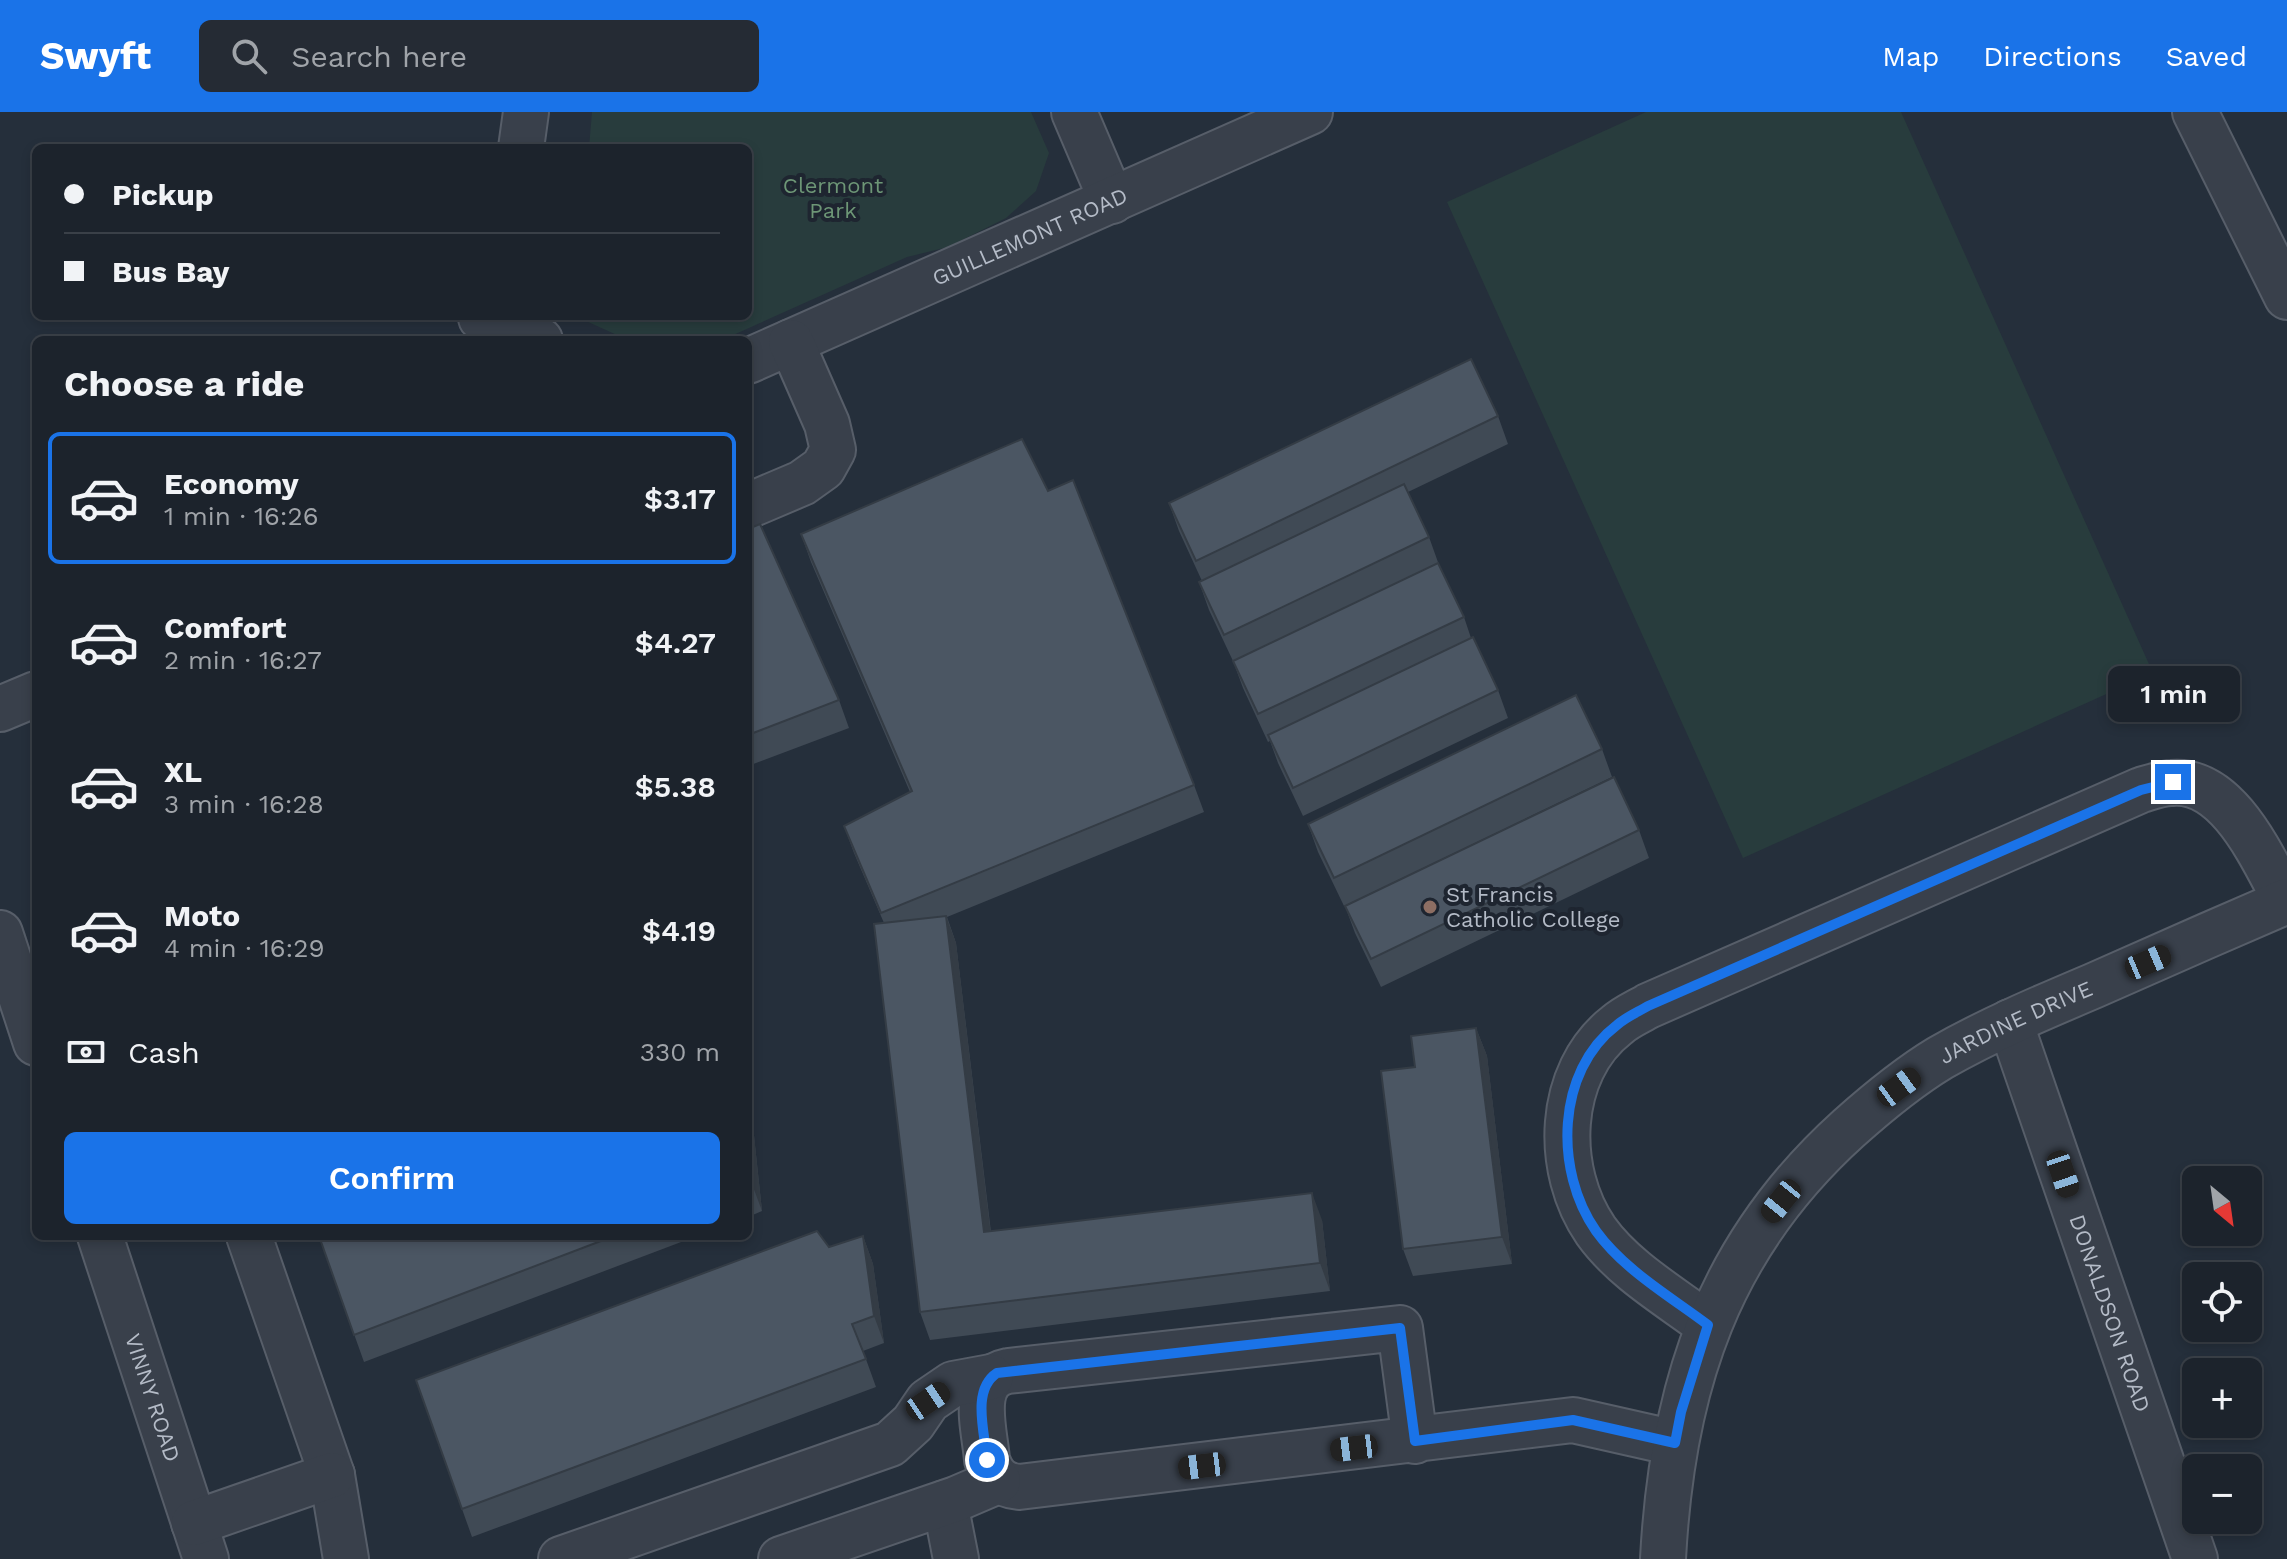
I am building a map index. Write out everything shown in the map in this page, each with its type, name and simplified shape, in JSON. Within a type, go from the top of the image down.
[{"type":"street","points":[[522,144],[526,112]]},
{"type":"street","points":[[1074,112],[1112,201]]},
{"type":"street","name":"GUILLEMONT ROAD","points":[[752,359],[1310,112]]},
{"type":"street","points":[[2195,112],[2287,297]]},
{"type":"street","points":[[478,325],[523,336]]},
{"type":"street","points":[[752,504],[802,483],[823,468],[833,450],[827,424],[791,342]]},
{"type":"street","points":[[0,709],[32,696]]},
{"type":"street","points":[[1708,1325],[1618,1255],[1597,1232],[1581,1205],[1567,1129],[1572,1090],[1589,1056],[1615,1025],[1648,1006],[2141,790],[2173,782],[2195,785],[2215,795],[2235,816],[2286,901]]},
{"type":"street","name":"JARDINE DRIVE","points":[[1663,1559],[1675,1443],[1681,1412],[1708,1325],[1730,1276],[1764,1222],[1817,1158],[1879,1101],[1939,1059],[2010,1022],[2286,901]]},
{"type":"street","points":[[0,933],[32,1031]]},
{"type":"street","name":"DONALDSON ROAD","points":[[2010,1022],[2195,1559]]},
{"type":"street","name":"VINNY ROAD","points":[[101,1240],[200,1541]]},
{"type":"street","points":[[250,1240],[332,1475],[346,1559]]},
{"type":"street","points":[[561,1559],[890,1444],[913,1423],[928,1401],[953,1384],[1008,1371],[1400,1328],[1415,1441]]},
{"type":"street","points":[[991,1377],[982,1392],[987,1460],[998,1481],[1007,1486],[1415,1441],[1573,1420],[1675,1443]]},
{"type":"street","points":[[200,1541],[332,1475]]},
{"type":"street","points":[[781,1559],[945,1503],[998,1481]]},
{"type":"street","points":[[945,1503],[956,1559]]},
{"type":"green space","name":"Clermont Park","points":[[592,112],[1031,112],[1049,153],[1036,191],[1006,218],[948,247],[907,257],[731,336],[619,336],[584,320],[752,320],[752,144],[589,144]]},
{"type":"green space","points":[[1646,112],[1901,112],[2153,673],[1743,858],[1447,202]]},
{"type":"building","points":[[1471,359],[1498,416],[1196,561],[1169,503]]},
{"type":"building","points":[[1022,439],[1048,491],[1073,480],[1194,785],[881,913],[844,826],[912,791],[801,534]]},
{"type":"building","points":[[1404,484],[1429,537],[1224,635],[1199,582]]},
{"type":"building","points":[[760,524],[839,700],[752,733],[752,527]]},
{"type":"building","points":[[1438,563],[1464,617],[1258,714],[1233,661]]},
{"type":"building","points":[[1473,637],[1498,690],[1293,788],[1268,735]]},
{"type":"building","points":[[1576,695],[1602,749],[1334,878],[1308,824]]},
{"type":"building","points":[[1614,777],[1639,830],[1371,959],[1345,906]]},
{"type":"building","points":[[946,916],[984,1232],[1312,1193],[1320,1263],[920,1312],[874,924]]},
{"type":"building","points":[[1476,1028],[1502,1237],[1403,1249],[1381,1071],[1415,1067],[1411,1036]]},
{"type":"building","points":[[817,1231],[829,1247],[863,1236],[874,1316],[852,1324],[866,1359],[462,1509],[416,1380]]},
{"type":"building","points":[[320,1240],[603,1240],[354,1335]]},
{"type":"place","name":"St Francis Catholic College","points":[[1430,907]]},
{"type":"route","points":[[987,1460],[982,1392],[997,1373],[1400,1328],[1415,1441],[1573,1420],[1675,1443],[1681,1412],[1708,1325],[1618,1255],[1597,1232],[1581,1205],[1570,1165],[1567,1129],[1572,1090],[1589,1056],[1615,1025],[1648,1006],[2141,790],[2173,782]]}]
